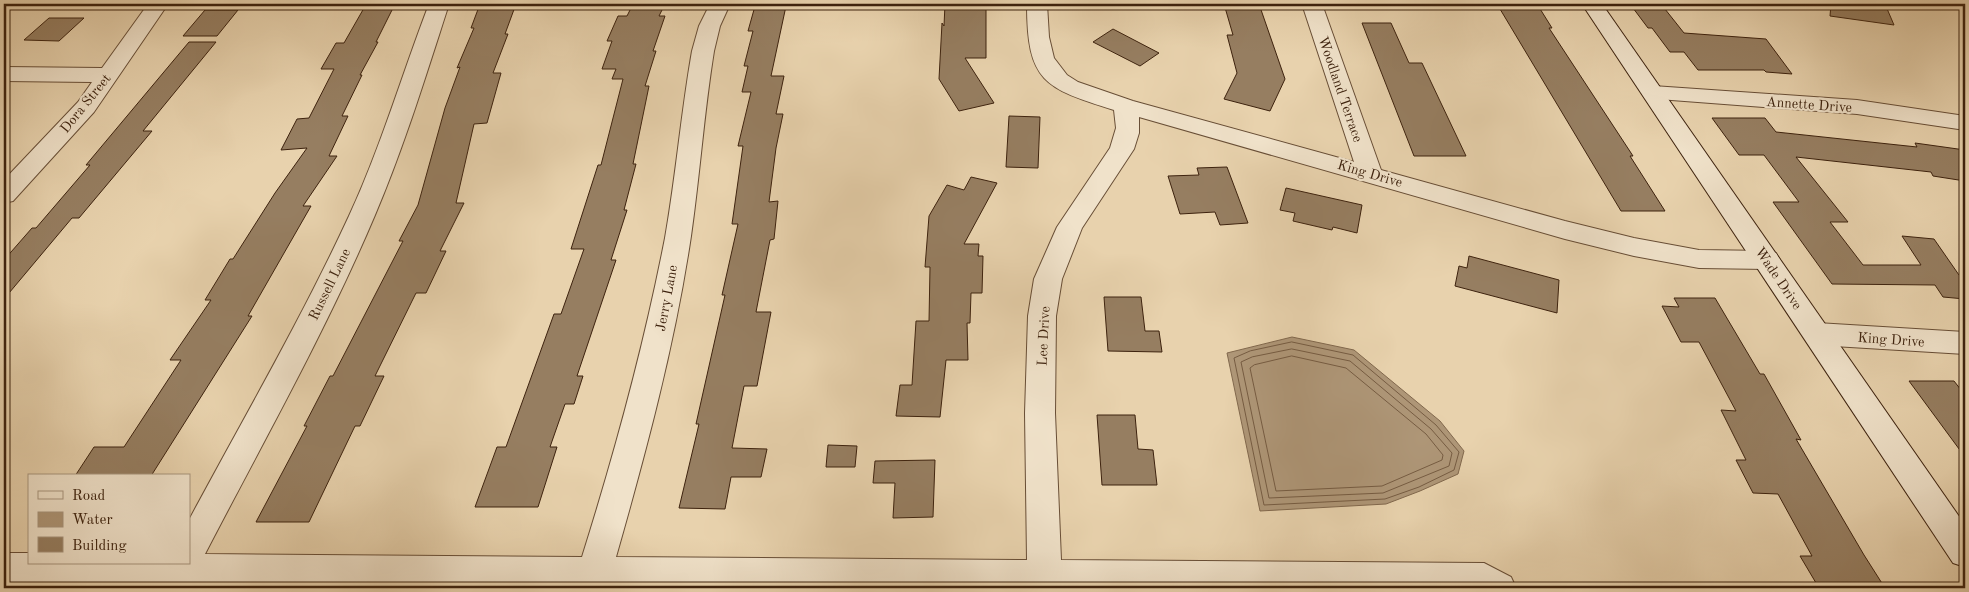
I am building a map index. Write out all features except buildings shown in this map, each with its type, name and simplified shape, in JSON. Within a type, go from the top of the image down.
[{"type":"street","name":"Dora Street","points":[[4,195],[86,106],[158,4]]},
{"type":"street","name":"Russell Lane","points":[[190,549],[329,287],[358,224],[400,118],[440,4]]},
{"type":"street","name":"Jerry Lane","points":[[592,580],[656,348],[678,235],[700,73],[708,30],[720,4]]},
{"type":"street","name":"King Drive","points":[[1037,4],[1038,44],[1048,71],[1058,81],[1068,86],[1125,106],[1370,173],[1565,230],[1634,247],[1699,259],[1767,260]]},
{"type":"street","name":"Woodland Terrace","points":[[1312,4],[1370,173]]},
{"type":"street","name":"Wade Drive","points":[[1592,4],[1965,552]]},
{"type":"street","points":[[4,74],[109,75]]},
{"type":"street","name":"Annette Drive","points":[[1653,93],[1857,107],[1965,123]]},
{"type":"street","name":"Lee Drive","points":[[1044,581],[1040,413],[1042,316],[1048,279],[1070,227],[1125,142],[1129,123],[1125,106]]},
{"type":"street","name":"King Drive","points":[[1817,334],[1965,343]]},
{"type":"street","points":[[4,568],[180,568],[592,580],[1044,581],[1484,579],[1499,588]]},
{"type":"water","points":[[1292,337],[1354,350],[1440,421],[1464,451],[1458,474],[1386,504],[1260,511],[1227,353]]}]
